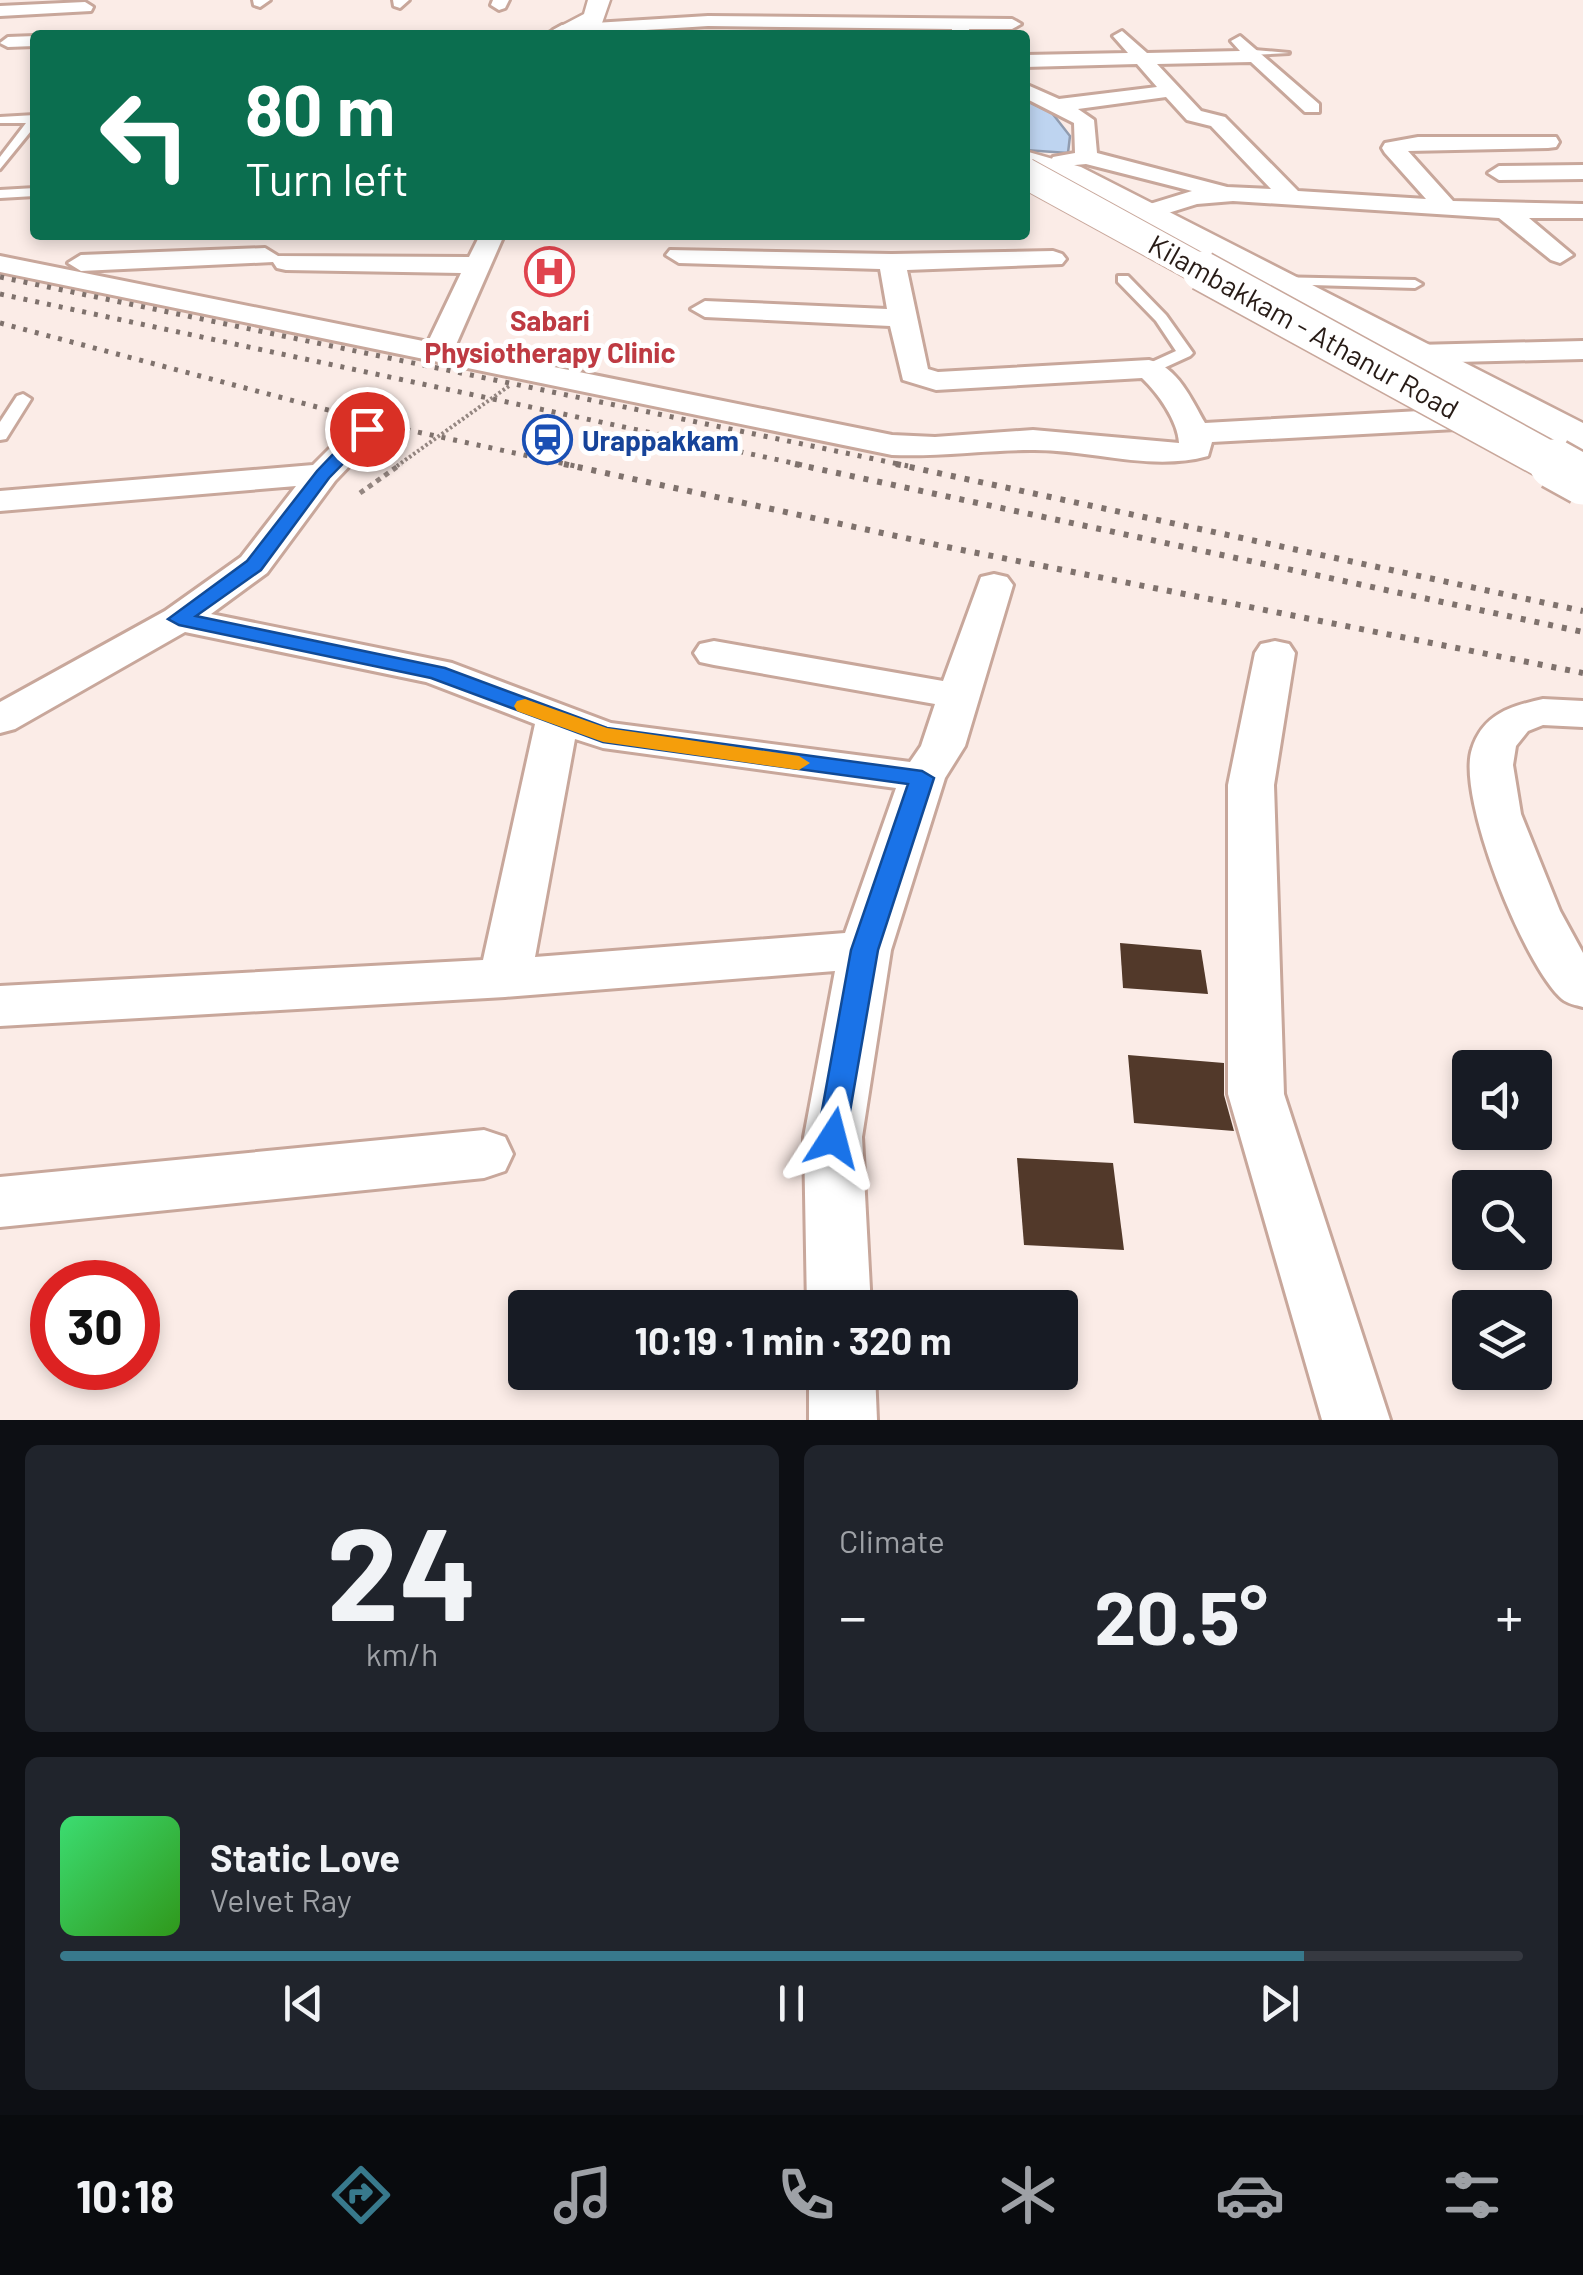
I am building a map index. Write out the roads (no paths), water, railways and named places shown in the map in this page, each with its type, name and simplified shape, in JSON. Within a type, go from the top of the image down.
[{"type":"street","points":[[563,30],[594,18],[598,0]]},
{"type":"street","points":[[707,0],[708,21]]},
{"type":"street","points":[[789,0],[790,29]]},
{"type":"street","points":[[0,11],[88,4]]},
{"type":"street","points":[[72,26],[88,4]]},
{"type":"street","points":[[585,30],[708,21],[790,29],[960,29],[1012,24]]},
{"type":"street","points":[[1050,36],[1058,61]]},
{"type":"street","points":[[1122,36],[1194,116],[1218,121],[1291,196]]},
{"type":"street","points":[[8,42],[30,41]]},
{"type":"street","points":[[1030,61],[1250,50],[1312,108]]},
{"type":"street","points":[[1056,106],[1170,91]]},
{"type":"street","points":[[1030,93],[1084,120],[1086,157]]},
{"type":"street","points":[[1445,206],[1393,148],[1541,136],[1583,171]]},
{"type":"street","points":[[1030,170],[1086,157],[1233,194]]},
{"type":"street","points":[[1030,170],[1149,212],[1576,434]]},
{"type":"street","name":"Kilambakkam - Athanur Road","points":[[1030,170],[1047,171],[1583,461]]},
{"type":"street","points":[[1030,171],[1583,490]]},
{"type":"street","name":"Kilambakkam - Athanur Road","points":[[1030,171],[1583,480]]},
{"type":"street","points":[[1499,173],[1583,171]]},
{"type":"street","points":[[1149,212],[1194,198],[1233,194],[1505,211],[1583,211]]},
{"type":"street","points":[[1505,211],[1560,255]]},
{"type":"street","points":[[437,354],[490,240]]},
{"type":"street","points":[[0,264],[172,250],[275,252],[478,265]]},
{"type":"street","points":[[144,292],[172,250]]},
{"type":"street","points":[[197,303],[247,285],[275,252]]},
{"type":"street","points":[[679,255],[892,262],[1053,260]]},
{"type":"street","points":[[69,261],[144,292],[892,445],[935,447],[1033,440],[1178,454],[1196,449],[1195,433],[1167,385],[1149,369],[924,380],[914,374],[892,262]]},
{"type":"street","points":[[704,309],[903,318]]},
{"type":"street","points":[[1416,354],[1583,350]]},
{"type":"street","points":[[1195,433],[1456,419],[1576,434]]},
{"type":"street","points":[[0,720],[179,619],[254,566],[314,486],[367,429]]},
{"type":"street","points":[[0,501],[314,486]]},
{"type":"street","points":[[0,519],[314,486]]},
{"type":"street","points":[[838,1290],[833,1138],[864,950],[922,778],[943,746],[994,584]]},
{"type":"street","points":[[179,619],[437,672],[603,735],[922,778]]},
{"type":"street","points":[[714,653],[959,696]]},
{"type":"street","points":[[1275,653],[1250,786],[1256,1094],[1356,1420]]},
{"type":"street","points":[[1583,714],[1561,710],[1520,716],[1502,731],[1490,754],[1490,790],[1531,900],[1558,956],[1583,988]]},
{"type":"street","points":[[505,978],[557,720]]},
{"type":"street","points":[[0,1006],[505,978],[864,950]]},
{"type":"street","points":[[0,1202],[484,1154]]},
{"type":"street","points":[[842,1390],[843,1420]]},
{"type":"lane","points":[[1250,50],[1284,53]]},
{"type":"lane","points":[[0,120],[30,118]]},
{"type":"lane","points":[[0,165],[30,125]]},
{"type":"lane","points":[[0,194],[30,192]]},
{"type":"lane","points":[[1123,279],[1161,318],[1185,353],[1149,369]]},
{"type":"lane","points":[[1277,280],[1416,284]]},
{"type":"lane","points":[[0,435],[23,398]]},
{"type":"water","points":[[1030,102],[1052,113],[1070,136],[1068,153],[1030,150]]},
{"type":"railway","points":[[0,277],[908,466]]},
{"type":"railway","points":[[0,294],[807,466]]},
{"type":"railway","points":[[0,323],[385,425],[575,466]]},
{"type":"railway","points":[[564,464],[947,547],[1583,673]]},
{"type":"railway","points":[[795,464],[1583,632]]},
{"type":"railway","points":[[896,464],[1583,611]]},
{"type":"place","name":"Sabari Physiotherapy Clinic","points":[[550,272]]},
{"type":"place","name":"Urappakkam","points":[[547,440]]}]
